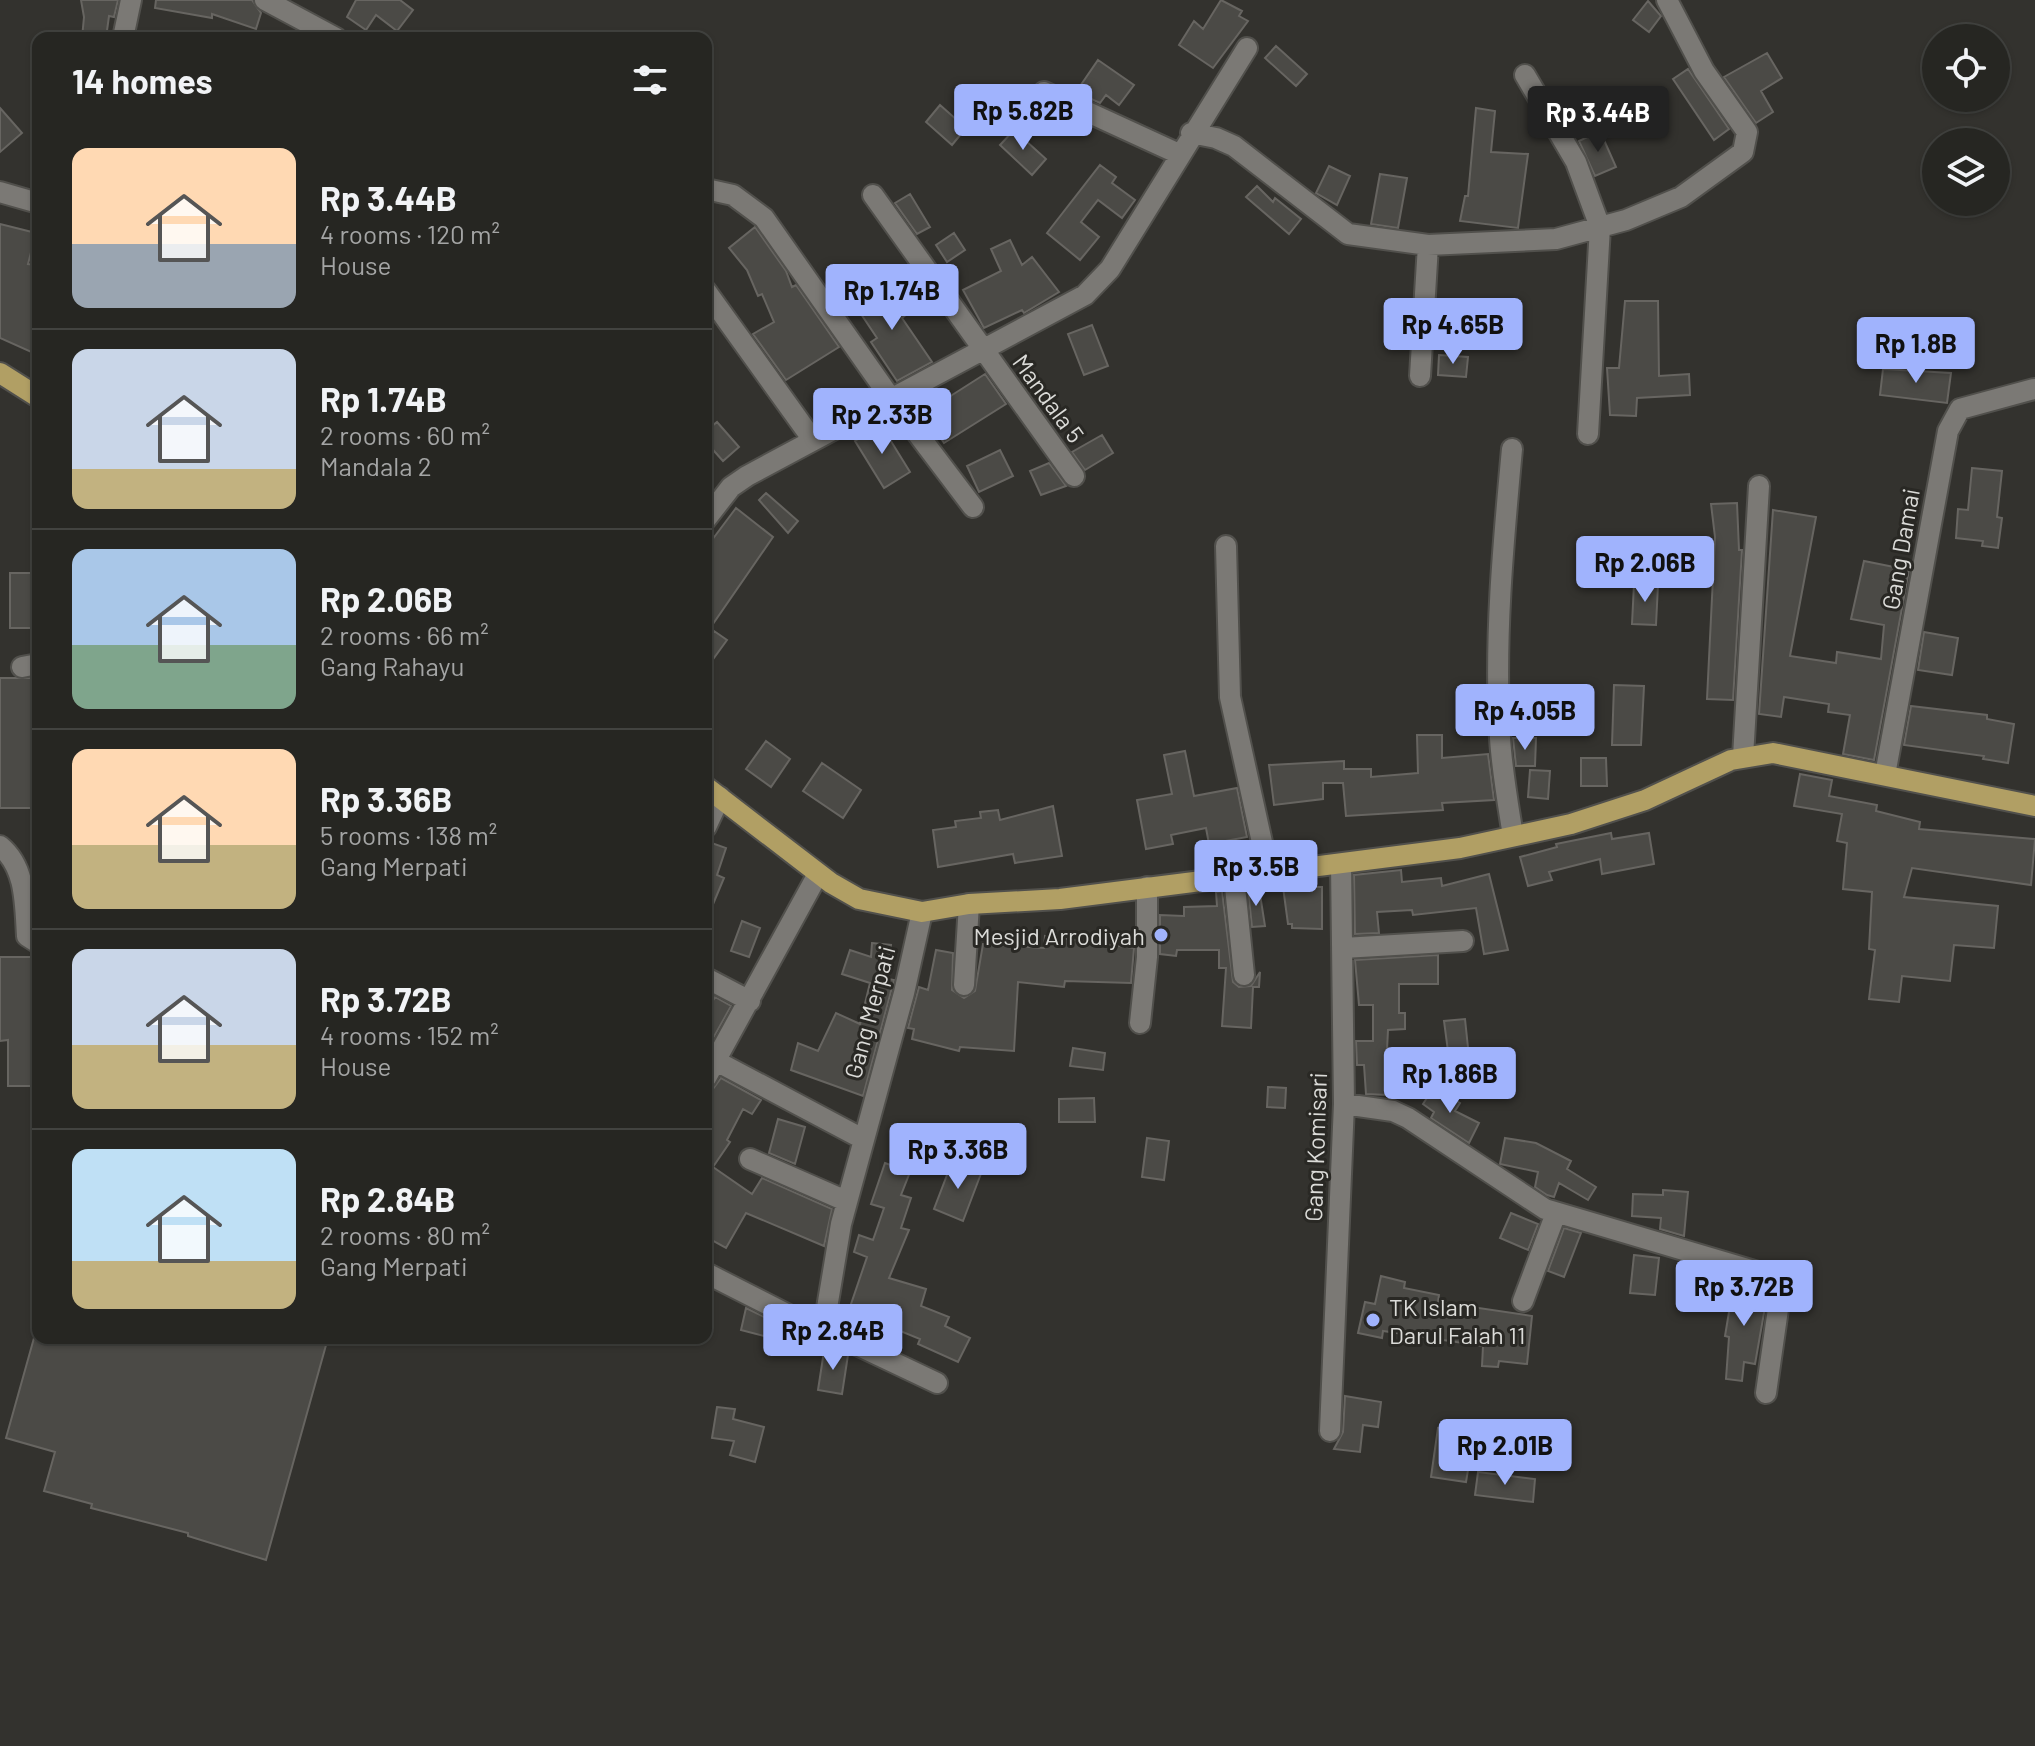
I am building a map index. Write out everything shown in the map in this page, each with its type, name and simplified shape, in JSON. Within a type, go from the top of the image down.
[{"type":"main road","points":[[0,373],[32,393]]},
{"type":"main road","points":[[713,792],[818,874],[859,899],[922,912],[969,904],[1060,899],[1269,874],[1513,836],[1571,824],[1645,800],[1743,757],[1773,753],[2035,806]]},
{"type":"street","points":[[124,32],[131,0]]},
{"type":"street","points":[[265,0],[304,8],[330,32]]},
{"type":"street","points":[[1191,133],[1216,138],[1234,146],[1348,234],[1428,245],[1556,239],[1600,227],[1681,197],[1743,152],[1747,143],[1747,132],[1704,71],[1667,0]]},
{"type":"street","points":[[712,511],[731,487],[747,476],[1085,295],[1110,269],[1191,133],[1247,48]]},
{"type":"street","points":[[1525,75],[1576,162],[1600,227],[1588,434]]},
{"type":"street","points":[[1044,92],[1179,154]]},
{"type":"street","points":[[712,190],[733,195],[764,218],[892,400],[973,507]]},
{"type":"street","points":[[0,192],[32,201]]},
{"type":"street","name":"Mandala 5","points":[[873,195],[1074,476]]},
{"type":"street","points":[[1420,376],[1428,245]]},
{"type":"street","points":[[712,299],[813,440]]},
{"type":"street","name":"Gang Damai","points":[[1885,775],[1948,431],[1960,409],[2034,389]]},
{"type":"street","points":[[1512,449],[1499,583],[1498,685],[1500,740],[1513,836]]},
{"type":"street","points":[[1743,757],[1759,486]]},
{"type":"street","points":[[1226,546],[1230,697],[1269,874]]},
{"type":"street","points":[[0,846],[10,854],[21,873],[27,936],[32,939]]},
{"type":"street","name":"Gang Komisari","points":[[1330,1431],[1344,1104],[1341,864]]},
{"type":"street","points":[[712,1068],[818,874]]},
{"type":"street","points":[[1234,877],[1244,975]]},
{"type":"street","points":[[1140,1023],[1147,957],[1147,887]]},
{"type":"street","points":[[964,985],[969,904]]},
{"type":"street","name":"Gang Merpati","points":[[821,1328],[826,1322],[846,1201],[861,1138],[904,993],[922,912]]},
{"type":"street","points":[[1343,948],[1463,941]]},
{"type":"street","points":[[712,981],[750,1001]]},
{"type":"street","points":[[712,1070],[861,1138]]},
{"type":"street","points":[[1344,1104],[1381,1108],[1408,1118],[1556,1213],[1768,1275],[1776,1281],[1780,1295],[1766,1393]]},
{"type":"street","points":[[750,1159],[846,1201]]},
{"type":"street","points":[[1523,1301],[1556,1213]]},
{"type":"street","points":[[712,1276],[937,1383]]},
{"type":"building","points":[[81,0],[118,0],[114,17],[109,16],[107,32],[83,32]]},
{"type":"building","points":[[156,0],[252,0],[261,13],[256,29],[212,14],[212,18],[155,8]]},
{"type":"building","points":[[356,0],[400,0],[413,10],[397,31],[376,15],[366,30],[347,17]]},
{"type":"building","points":[[1221,0],[1242,11],[1239,16],[1248,21],[1213,68],[1179,45],[1194,21],[1203,29]]},
{"type":"building","points":[[1648,1],[1661,16],[1649,32],[1633,20]]},
{"type":"building","points":[[1276,46],[1307,74],[1296,86],[1265,58]]},
{"type":"building","points":[[1767,53],[1782,78],[1761,91],[1773,112],[1756,123],[1724,77]]},
{"type":"building","points":[[1098,60],[1134,85],[1119,105],[1106,95],[1100,103],[1076,92]]},
{"type":"building","points":[[1688,69],[1729,129],[1714,140],[1673,79]]},
{"type":"building","points":[[940,105],[966,128],[952,145],[926,122]]},
{"type":"building","points":[[0,108],[22,133],[0,152]]},
{"type":"building","points":[[1476,108],[1495,111],[1491,152],[1528,154],[1518,228],[1460,221],[1465,196],[1468,196]]},
{"type":"building","points":[[1014,130],[1046,159],[1032,175],[1000,145]]},
{"type":"building","points":[[1600,131],[1616,167],[1595,176],[1579,141]]},
{"type":"building","points":[[1100,165],[1116,177],[1112,183],[1135,200],[1122,218],[1098,200],[1081,222],[1099,237],[1080,260],[1047,233]]},
{"type":"building","points":[[1329,166],[1350,176],[1337,205],[1316,193]]},
{"type":"building","points":[[1380,174],[1407,178],[1398,228],[1371,224]]},
{"type":"building","points":[[1257,186],[1273,202],[1275,198],[1301,219],[1289,234],[1246,197]]},
{"type":"building","points":[[910,194],[930,227],[917,234],[895,203]]},
{"type":"building","points":[[0,224],[32,232],[28,264],[32,264],[32,352],[0,338]]},
{"type":"building","points":[[755,227],[786,271],[792,287],[796,285],[839,347],[786,380],[753,334],[774,322],[762,294],[758,296],[747,270],[729,248]]},
{"type":"building","points":[[954,233],[965,250],[947,262],[936,245]]},
{"type":"building","points":[[1010,240],[1022,265],[1032,257],[1059,292],[1024,313],[1022,310],[984,328],[963,290],[1001,271],[991,249]]},
{"type":"building","points":[[885,281],[907,314],[902,318],[932,362],[897,381],[871,342],[877,338],[853,302]]},
{"type":"building","points":[[1625,301],[1658,301],[1659,376],[1689,374],[1690,395],[1637,398],[1636,416],[1610,415],[1607,368],[1619,368]]},
{"type":"building","points":[[1092,325],[1108,366],[1084,375],[1068,334]]},
{"type":"building","points":[[1439,355],[1468,357],[1466,377],[1438,375]]},
{"type":"building","points":[[1883,369],[1951,373],[1947,403],[1880,395]]},
{"type":"building","points":[[985,374],[1006,404],[944,443],[924,413]]},
{"type":"building","points":[[717,422],[739,447],[723,461],[712,449],[712,426]]},
{"type":"building","points":[[881,425],[910,472],[884,488],[855,441]]},
{"type":"building","points":[[1102,435],[1113,453],[1085,470],[1072,452]]},
{"type":"building","points":[[1000,450],[1013,476],[979,492],[967,466]]},
{"type":"building","points":[[1049,463],[1066,486],[1041,495],[1030,471]]},
{"type":"building","points":[[1972,468],[2002,471],[1997,517],[2002,518],[1998,548],[1982,546],[1983,541],[1956,538],[1958,509],[1968,510]]},
{"type":"building","points":[[766,493],[798,521],[788,533],[759,500]]},
{"type":"building","points":[[1737,503],[1739,550],[1742,550],[1733,700],[1707,699],[1715,537],[1711,504]]},
{"type":"building","points":[[736,508],[773,537],[712,625],[712,540]]},
{"type":"building","points":[[1773,510],[1816,517],[1790,656],[1836,663],[1837,652],[1881,659],[1884,625],[1851,619],[1864,561],[1909,570],[1874,760],[1843,754],[1850,715],[1828,712],[1829,704],[1784,697],[1781,717],[1759,714]]},
{"type":"building","points":[[10,573],[32,573],[31,628],[10,628]]},
{"type":"building","points":[[1634,584],[1658,585],[1656,625],[1632,624]]},
{"type":"building","points":[[714,631],[727,640],[712,661]]},
{"type":"building","points":[[1924,632],[1958,638],[1952,675],[1918,670]]},
{"type":"building","points":[[0,678],[32,678],[32,808],[0,808]]},
{"type":"building","points":[[1614,685],[1644,686],[1641,745],[1612,745]]},
{"type":"building","points":[[1911,706],[1987,715],[1987,719],[2014,724],[2008,763],[1983,759],[1984,756],[1904,745]]},
{"type":"building","points":[[1417,735],[1442,735],[1442,758],[1488,754],[1494,800],[1442,803],[1443,810],[1346,816],[1343,783],[1323,783],[1323,799],[1274,805],[1269,765],[1344,761],[1344,769],[1371,769],[1371,777],[1418,773]]},
{"type":"building","points":[[1513,738],[1536,738],[1535,766],[1516,766]]},
{"type":"building","points":[[766,741],[790,759],[771,787],[746,769]]},
{"type":"building","points":[[1185,751],[1194,796],[1237,788],[1247,837],[1209,844],[1206,828],[1171,835],[1173,844],[1146,849],[1137,800],[1172,794],[1164,755]]},
{"type":"building","points":[[1581,758],[1606,758],[1607,786],[1581,786]]},
{"type":"building","points":[[822,763],[861,790],[843,818],[803,791]]},
{"type":"building","points":[[1530,770],[1550,771],[1548,799],[1528,797]]},
{"type":"building","points":[[1800,774],[1832,780],[1829,796],[1877,805],[1876,811],[1920,822],[1919,829],[2035,839],[2031,885],[1912,868],[1904,897],[1998,906],[1994,948],[1954,945],[1950,981],[1902,976],[1899,1002],[1869,999],[1875,950],[1869,949],[1872,892],[1843,889],[1847,843],[1837,841],[1842,814],[1794,806]]},
{"type":"building","points":[[1053,806],[1062,856],[1015,863],[1013,854],[938,867],[933,830],[956,827],[955,821],[981,818],[980,812],[998,810],[1000,820]]},
{"type":"building","points":[[1611,833],[1612,839],[1649,833],[1654,864],[1602,874],[1600,859],[1549,872],[1552,880],[1528,886],[1520,857],[1557,847],[1556,844]]},
{"type":"building","points":[[712,843],[726,848],[717,875],[724,878],[712,907]]},
{"type":"building","points":[[1401,870],[1402,882],[1441,878],[1442,886],[1489,874],[1508,950],[1484,954],[1476,908],[1413,915],[1412,910],[1377,912],[1379,933],[1355,934],[1354,875]]},
{"type":"building","points":[[1283,887],[1322,887],[1322,929],[1292,928],[1292,924],[1288,924]]},
{"type":"building","points":[[1259,888],[1265,926],[1252,927],[1248,889]]},
{"type":"building","points":[[1222,891],[1233,982],[1239,987],[1251,986],[1260,972],[1259,987],[1253,987],[1251,1028],[1222,1026],[1226,968],[1219,968],[1219,950],[1177,950],[1176,956],[1160,954],[1160,915],[1184,916],[1184,907],[1217,906],[1216,892]]},
{"type":"building","points":[[742,921],[760,928],[749,957],[731,951]]},
{"type":"building","points":[[1045,936],[1134,948],[1131,983],[1065,981],[1064,987],[1018,982],[1014,1051],[960,1047],[959,1051],[912,1039],[914,1029],[908,1028],[919,987],[928,990],[936,950],[953,953],[952,990],[964,998],[975,991],[983,944],[1044,948]]},
{"type":"building","points":[[872,943],[891,945],[888,979],[894,980],[863,1096],[791,1070],[798,1043],[818,1051],[836,1013],[860,1024],[870,983],[842,974],[850,950],[871,957]]},
{"type":"building","points":[[1438,955],[1438,984],[1399,984],[1399,1013],[1405,1013],[1405,1029],[1388,1030],[1386,1070],[1408,1069],[1410,1096],[1366,1094],[1364,1065],[1357,1065],[1356,1041],[1373,1041],[1373,1005],[1359,1005],[1355,960]]},
{"type":"building","points":[[0,957],[32,957],[32,1086],[8,1086],[8,1040],[0,1041]]},
{"type":"building","points":[[715,997],[731,1006],[712,1040],[712,1002]]},
{"type":"building","points":[[1465,1019],[1469,1057],[1449,1059],[1444,1021]]},
{"type":"building","points":[[1073,1048],[1105,1053],[1103,1070],[1070,1066]]},
{"type":"building","points":[[721,1078],[761,1100],[752,1114],[743,1109],[727,1140],[730,1142],[713,1167],[752,1194],[762,1178],[832,1209],[824,1246],[746,1213],[726,1248],[712,1240],[713,1089]]},
{"type":"building","points":[[1268,1087],[1286,1088],[1285,1108],[1267,1107]]},
{"type":"building","points":[[1434,1087],[1460,1103],[1455,1111],[1479,1123],[1469,1143],[1431,1118],[1434,1112],[1423,1104]]},
{"type":"building","points":[[1094,1098],[1095,1122],[1059,1122],[1059,1099]]},
{"type":"building","points":[[778,1119],[805,1127],[795,1164],[769,1153]]},
{"type":"building","points":[[1147,1138],[1169,1141],[1164,1180],[1142,1177]]},
{"type":"building","points":[[1505,1138],[1536,1143],[1571,1161],[1567,1169],[1596,1187],[1588,1200],[1559,1183],[1554,1197],[1547,1195],[1535,1187],[1538,1172],[1500,1164]]},
{"type":"building","points":[[952,1162],[982,1171],[963,1221],[934,1209]]},
{"type":"building","points":[[885,1163],[910,1172],[901,1195],[911,1198],[901,1228],[909,1230],[889,1278],[926,1289],[921,1306],[949,1317],[945,1326],[970,1338],[958,1362],[918,1344],[920,1339],[849,1310],[867,1257],[854,1252],[859,1235],[873,1240],[884,1208],[871,1204]]},
{"type":"building","points":[[1663,1190],[1688,1192],[1684,1236],[1660,1229],[1661,1218],[1632,1216],[1633,1194],[1663,1195]]},
{"type":"building","points":[[1511,1213],[1538,1224],[1528,1250],[1500,1238]]},
{"type":"building","points":[[1564,1228],[1581,1233],[1564,1277],[1548,1271]]},
{"type":"building","points":[[1634,1255],[1659,1258],[1655,1295],[1630,1293]]},
{"type":"building","points":[[1381,1276],[1405,1282],[1404,1288],[1439,1295],[1438,1302],[1532,1316],[1527,1364],[1499,1361],[1498,1367],[1482,1366],[1483,1346],[1383,1331],[1382,1338],[1358,1333],[1365,1302],[1375,1304]]},
{"type":"building","points":[[1734,1282],[1762,1287],[1767,1296],[1755,1364],[1744,1362],[1742,1381],[1726,1379],[1729,1337],[1725,1336]]},
{"type":"building","points":[[746,1308],[796,1333],[790,1354],[769,1348],[772,1338],[741,1330]]},
{"type":"building","points":[[32,1344],[326,1344],[266,1560],[188,1536],[188,1533],[91,1508],[92,1504],[44,1491],[55,1452],[6,1438]]},
{"type":"building","points":[[824,1351],[848,1355],[842,1394],[818,1390]]},
{"type":"building","points":[[1345,1396],[1381,1402],[1378,1427],[1363,1425],[1360,1452],[1334,1449],[1343,1432]]},
{"type":"building","points":[[717,1407],[735,1409],[733,1419],[764,1427],[755,1462],[730,1455],[734,1441],[712,1438]]},
{"type":"building","points":[[1438,1428],[1474,1434],[1466,1482],[1431,1477]]},
{"type":"building","points":[[1478,1472],[1535,1479],[1533,1502],[1475,1495]]},
{"type":"place","name":"Mesjid Arrodiyah","points":[[1161,935]]},
{"type":"place","name":"TK Islam Darul Falah 11","points":[[1373,1320]]}]
